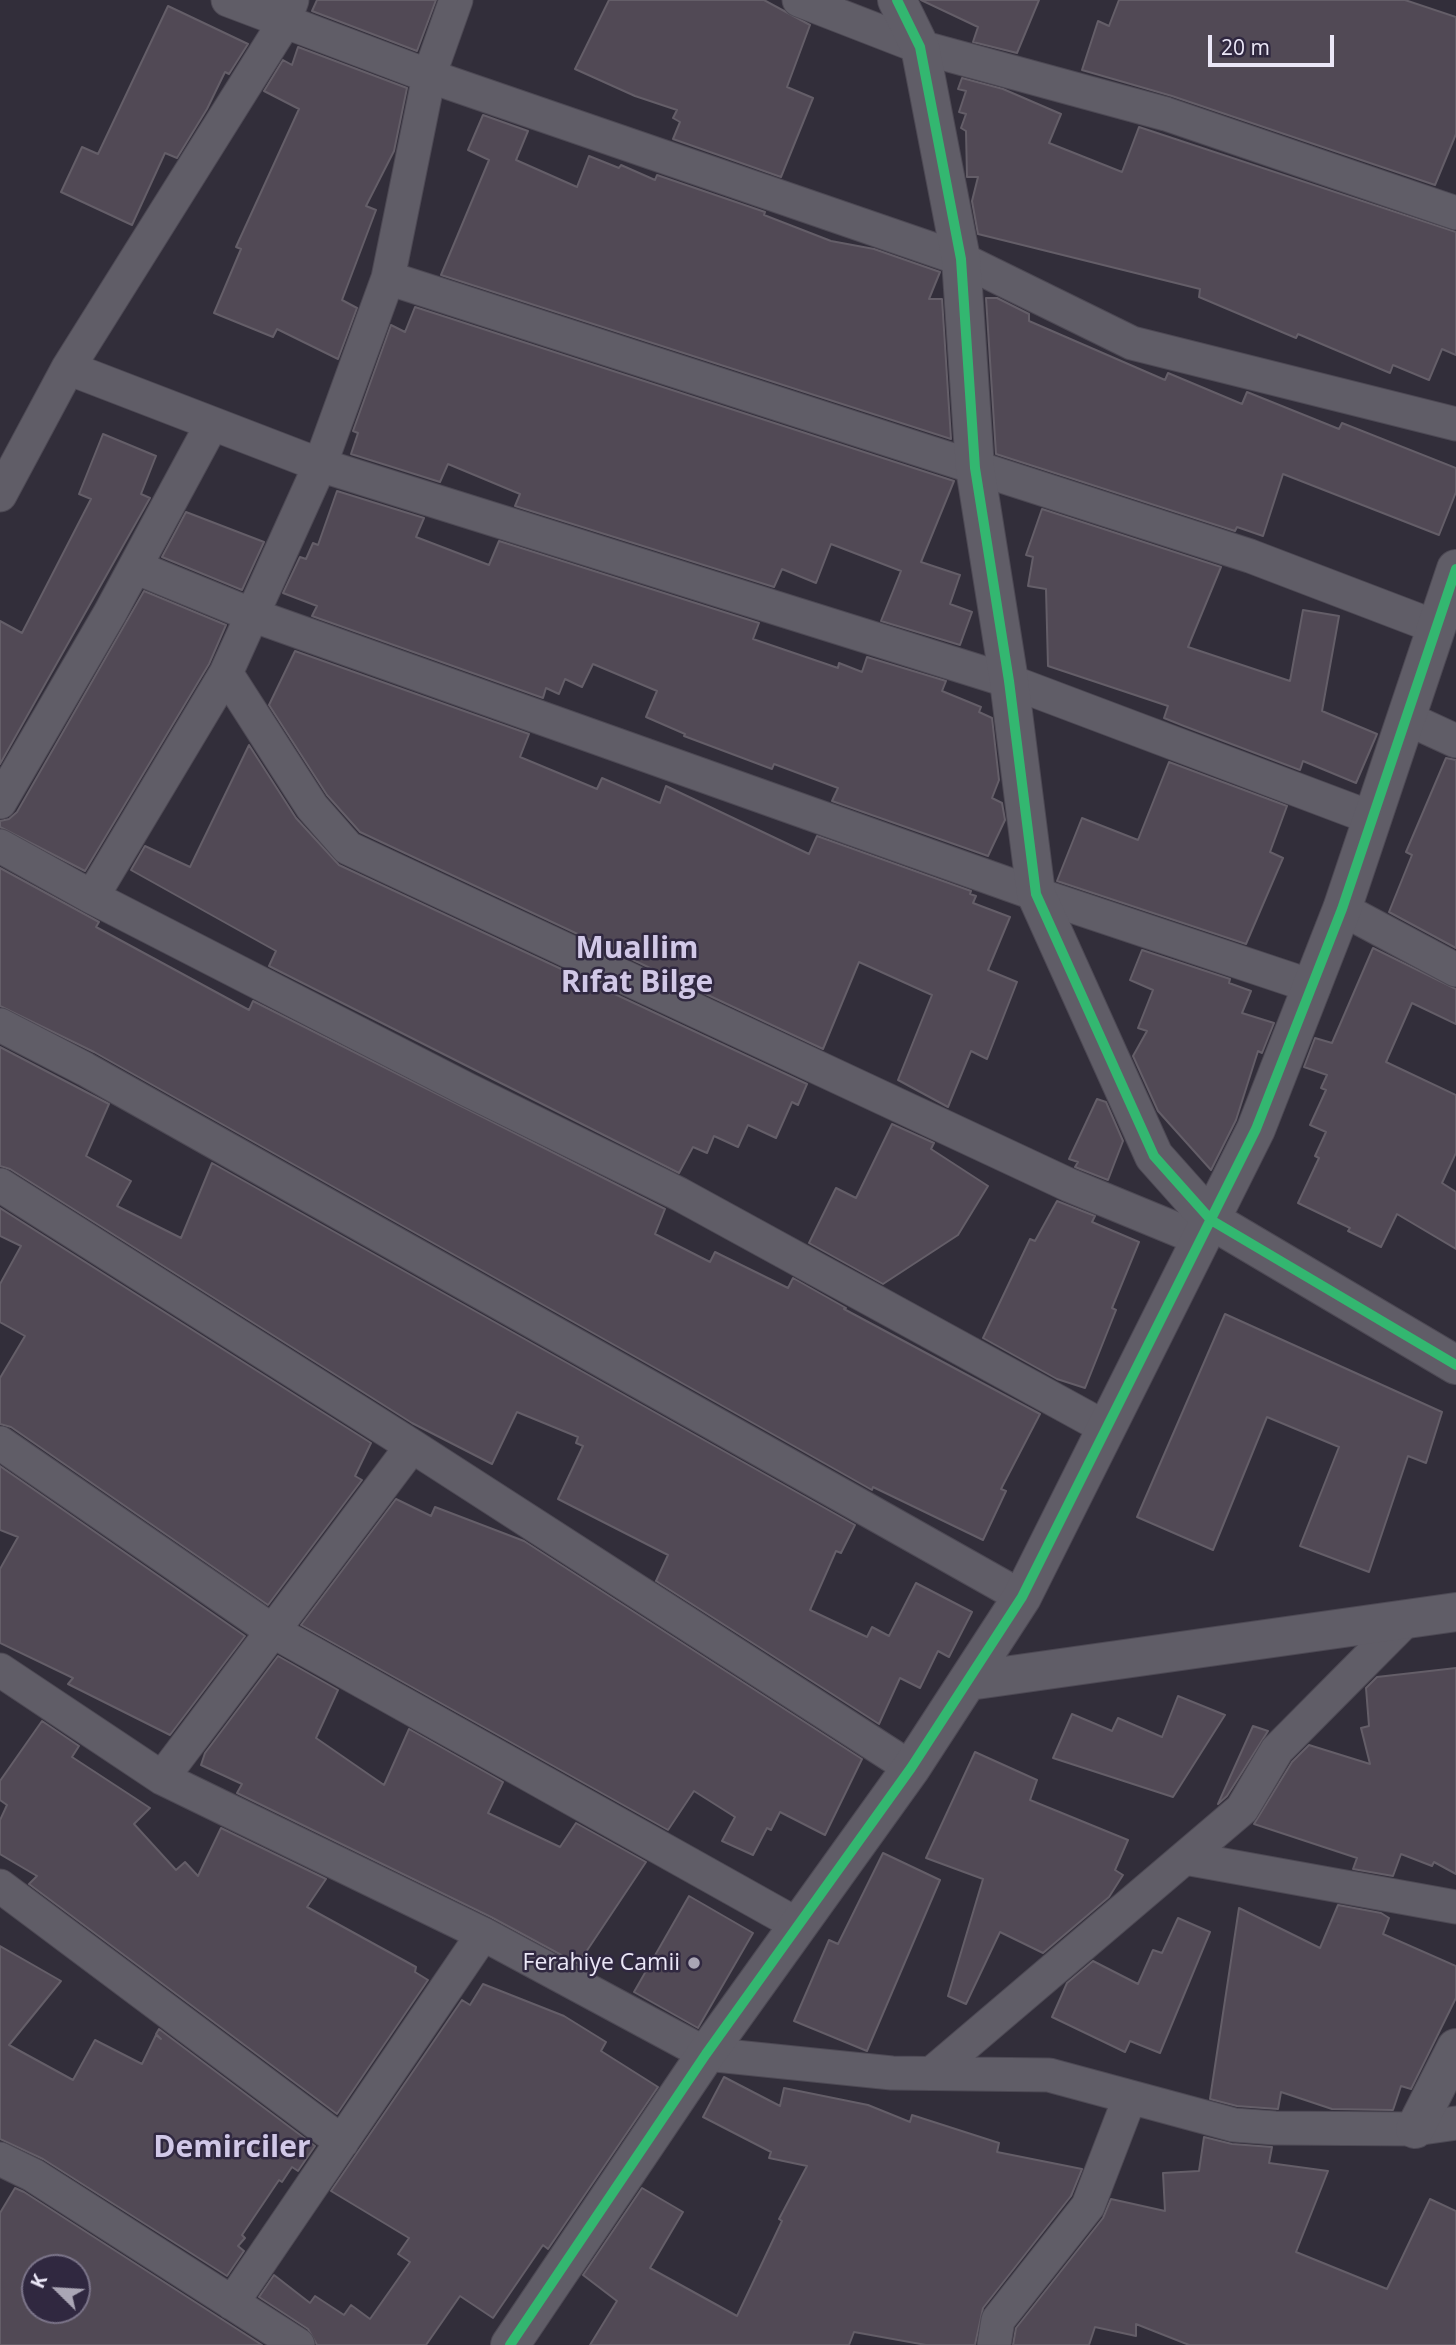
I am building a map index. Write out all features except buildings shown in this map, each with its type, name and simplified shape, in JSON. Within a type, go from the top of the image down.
[{"type":"street","points":[[228,0],[288,11],[429,76],[961,259],[1132,343],[1456,424]]},
{"type":"street","points":[[92,897],[226,673],[320,465],[388,278],[429,76],[456,0]]},
{"type":"street","points":[[799,0],[920,47],[1166,114],[1456,213]]},
{"type":"street","points":[[897,0],[920,47],[961,259],[975,468],[1009,681],[1036,894],[1154,1156],[1205,1229]]},
{"type":"street","points":[[0,495],[68,368],[288,11]]},
{"type":"street","points":[[388,278],[1250,555],[1436,627]]},
{"type":"street","points":[[68,368],[320,465],[1009,681],[1372,818]]},
{"type":"street","points":[[0,802],[135,567],[212,424]]},
{"type":"street","points":[[135,567],[252,615],[1036,894],[1314,987]]},
{"type":"street","points":[[510,2345],[706,2054],[911,1768],[1021,1597],[1256,1129],[1314,987],[1342,909],[1456,569]]},
{"type":"street","points":[[226,673],[312,807],[348,848],[1069,1185],[1205,1229],[1456,1365]]},
{"type":"street","points":[[1406,718],[1456,741]]},
{"type":"street","points":[[0,846],[92,897],[679,1194],[1106,1428]]},
{"type":"street","points":[[1342,909],[1456,970]]},
{"type":"street","points":[[0,1026],[85,1069],[1021,1597]]},
{"type":"street","points":[[0,1185],[412,1446],[911,1768]]},
{"type":"street","points":[[0,1443],[271,1630],[798,1925]]},
{"type":"street","points":[[162,1778],[412,1446]]},
{"type":"street","points":[[969,1681],[1456,1612]]},
{"type":"street","points":[[932,2073],[1242,1810],[1277,1750],[1405,1621]]},
{"type":"street","points":[[0,1670],[162,1778],[483,1934],[706,2054],[892,2073],[1049,2075],[1234,2125],[1416,2129],[1456,2123]]},
{"type":"street","points":[[1185,1857],[1456,1907]]},
{"type":"street","points":[[0,1886],[342,2142]]},
{"type":"street","points":[[232,2303],[483,1934]]},
{"type":"street","points":[[1416,2129],[1456,2048]]},
{"type":"street","points":[[994,2345],[998,2320],[1088,2206],[1130,2097]]},
{"type":"street","points":[[0,2159],[33,2175],[298,2345]]},
{"type":"cycle path","points":[[897,0],[920,47],[961,259],[975,468],[1009,681],[1036,894],[1154,1156],[1211,1220],[1456,1365]]},
{"type":"cycle path","points":[[510,2345],[706,2054],[911,1768],[1022,1597],[1256,1129],[1342,909],[1456,569]]},
{"type":"place","name":"Ferahiye Camii","points":[[694,1963]]},
{"type":"district","name":"Muallim Rıfat Bilge","points":[[637,966]]},
{"type":"district","name":"Demirciler","points":[[232,2148]]}]
